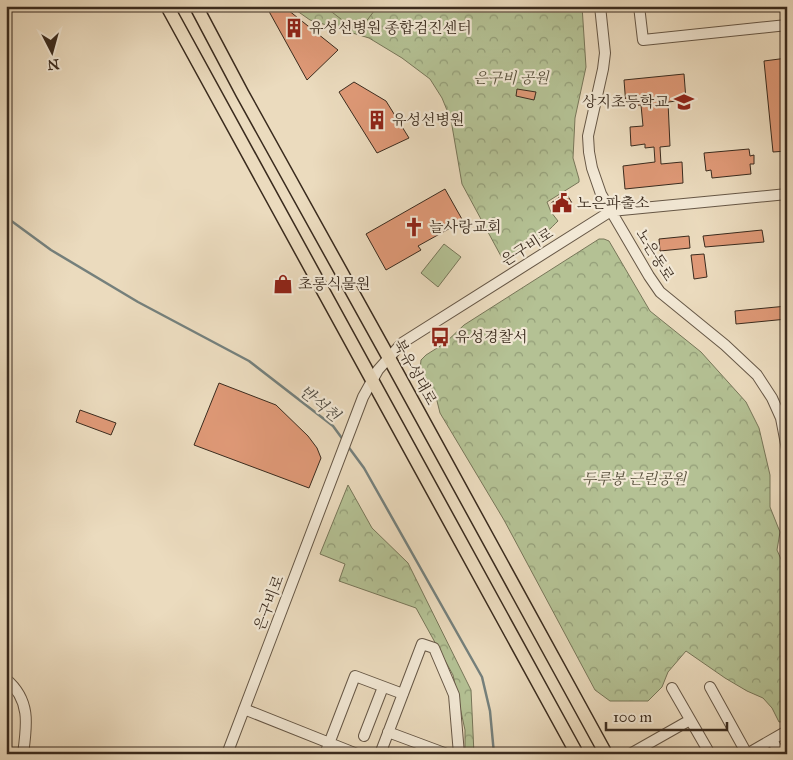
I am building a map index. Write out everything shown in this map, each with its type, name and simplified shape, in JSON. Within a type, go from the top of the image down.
[{"type":"main road","points":[[167,6],[577,754]]},
{"type":"main road","name":"북유성대로","points":[[196,6],[246,101],[606,754]]},
{"type":"street","name":"노은동로","points":[[600,6],[605,53],[588,136],[592,168],[601,194],[660,292],[725,345],[757,375],[772,398],[781,418],[787,449]]},
{"type":"street","points":[[639,6],[643,40],[787,25]]},
{"type":"street","name":"은구비로","points":[[227,754],[371,380],[402,342],[612,211],[787,194]]},
{"type":"street","points":[[380,754],[422,644],[434,648],[454,695],[459,754]]},
{"type":"street","points":[[325,754],[328,742],[355,676],[403,694]]},
{"type":"street","points":[[6,679],[16,687],[21,696],[25,711],[26,730],[23,753]]},
{"type":"street","points":[[364,736],[383,687]]},
{"type":"street","points":[[710,687],[747,754],[787,731]]},
{"type":"street","points":[[672,688],[710,754]]},
{"type":"street","points":[[244,709],[357,754]]},
{"type":"street","points":[[630,754],[690,720]]},
{"type":"street","points":[[388,732],[447,754]]},
{"type":"street","points":[[772,740],[780,754]]},
{"type":"green space","name":"은구비 공원","points":[[290,6],[582,6],[586,67],[575,118],[573,158],[579,182],[547,202],[551,212],[558,221],[525,249],[502,258],[462,184],[451,120],[442,98],[430,79],[402,58],[369,38],[310,20]]},
{"type":"green space","points":[[324,6],[378,6],[361,28],[350,26]]},
{"type":"green space","name":"두루봉 근린공원","points":[[599,239],[609,241],[650,311],[701,352],[746,402],[759,428],[770,475],[770,507],[780,532],[777,550],[787,573],[787,721],[779,722],[772,708],[763,698],[725,678],[686,651],[668,672],[662,687],[648,701],[610,701],[595,690],[504,520],[440,413],[435,393],[420,370],[421,360],[445,343],[464,325]]},
{"type":"green space","points":[[444,244],[461,257],[438,287],[421,273]]},
{"type":"green space","points":[[348,485],[372,528],[408,563],[471,690],[474,754],[465,754],[465,730],[453,675],[416,608],[339,581],[345,564],[320,554]]},
{"type":"building","name":"유성선병원 종합검진센터","points":[[266,6],[283,6],[338,50],[307,80]]},
{"type":"building","points":[[787,58],[787,151],[773,152],[764,61]]},
{"type":"building","points":[[684,74],[686,100],[668,102],[670,146],[660,147],[661,164],[682,162],[683,183],[625,189],[623,166],[655,162],[654,147],[645,148],[645,144],[631,146],[630,127],[643,126],[641,105],[626,106],[624,80]]},
{"type":"building","name":"유성선병원","points":[[354,82],[386,101],[409,138],[377,153],[339,92]]},
{"type":"building","points":[[517,89],[536,92],[534,100],[516,96]]},
{"type":"building","points":[[749,149],[750,156],[754,155],[754,164],[750,164],[751,174],[712,178],[711,170],[706,171],[704,153]]},
{"type":"building","name":"늘사랑교회","points":[[445,189],[463,221],[418,246],[421,250],[386,270],[366,234]]},
{"type":"building","name":"노은파출소","points":[[566,193],[572,203],[558,213],[551,203]]},
{"type":"building","points":[[762,230],[764,242],[705,247],[703,236]]},
{"type":"building","points":[[689,236],[690,248],[660,251],[659,239]]},
{"type":"building","points":[[704,254],[707,277],[694,279],[691,255]]},
{"type":"building","points":[[787,306],[787,319],[736,324],[735,311]]},
{"type":"building","points":[[219,383],[276,405],[308,436],[317,448],[321,458],[309,488],[194,445]]},
{"type":"building","points":[[80,410],[116,423],[111,435],[76,422]]},
{"type":"waterway","name":"반석천","points":[[6,217],[51,250],[138,302],[249,361],[333,426],[344,441]]},
{"type":"waterway","name":"반석천","points":[[347,445],[364,468],[482,677],[490,711],[494,754]]},
{"type":"place","name":"유성선병원 종합검진센터","points":[[294,28]]},
{"type":"place","name":"상지초등학교","points":[[684,102]]},
{"type":"place","name":"유성선병원","points":[[377,120]]},
{"type":"place","name":"노은파출소","points":[[562,203]]},
{"type":"place","name":"늘사랑교회","points":[[414,227]]},
{"type":"place","name":"초롱식물원","points":[[283,284]]},
{"type":"place","name":"유성경찰서","points":[[440,337]]}]
